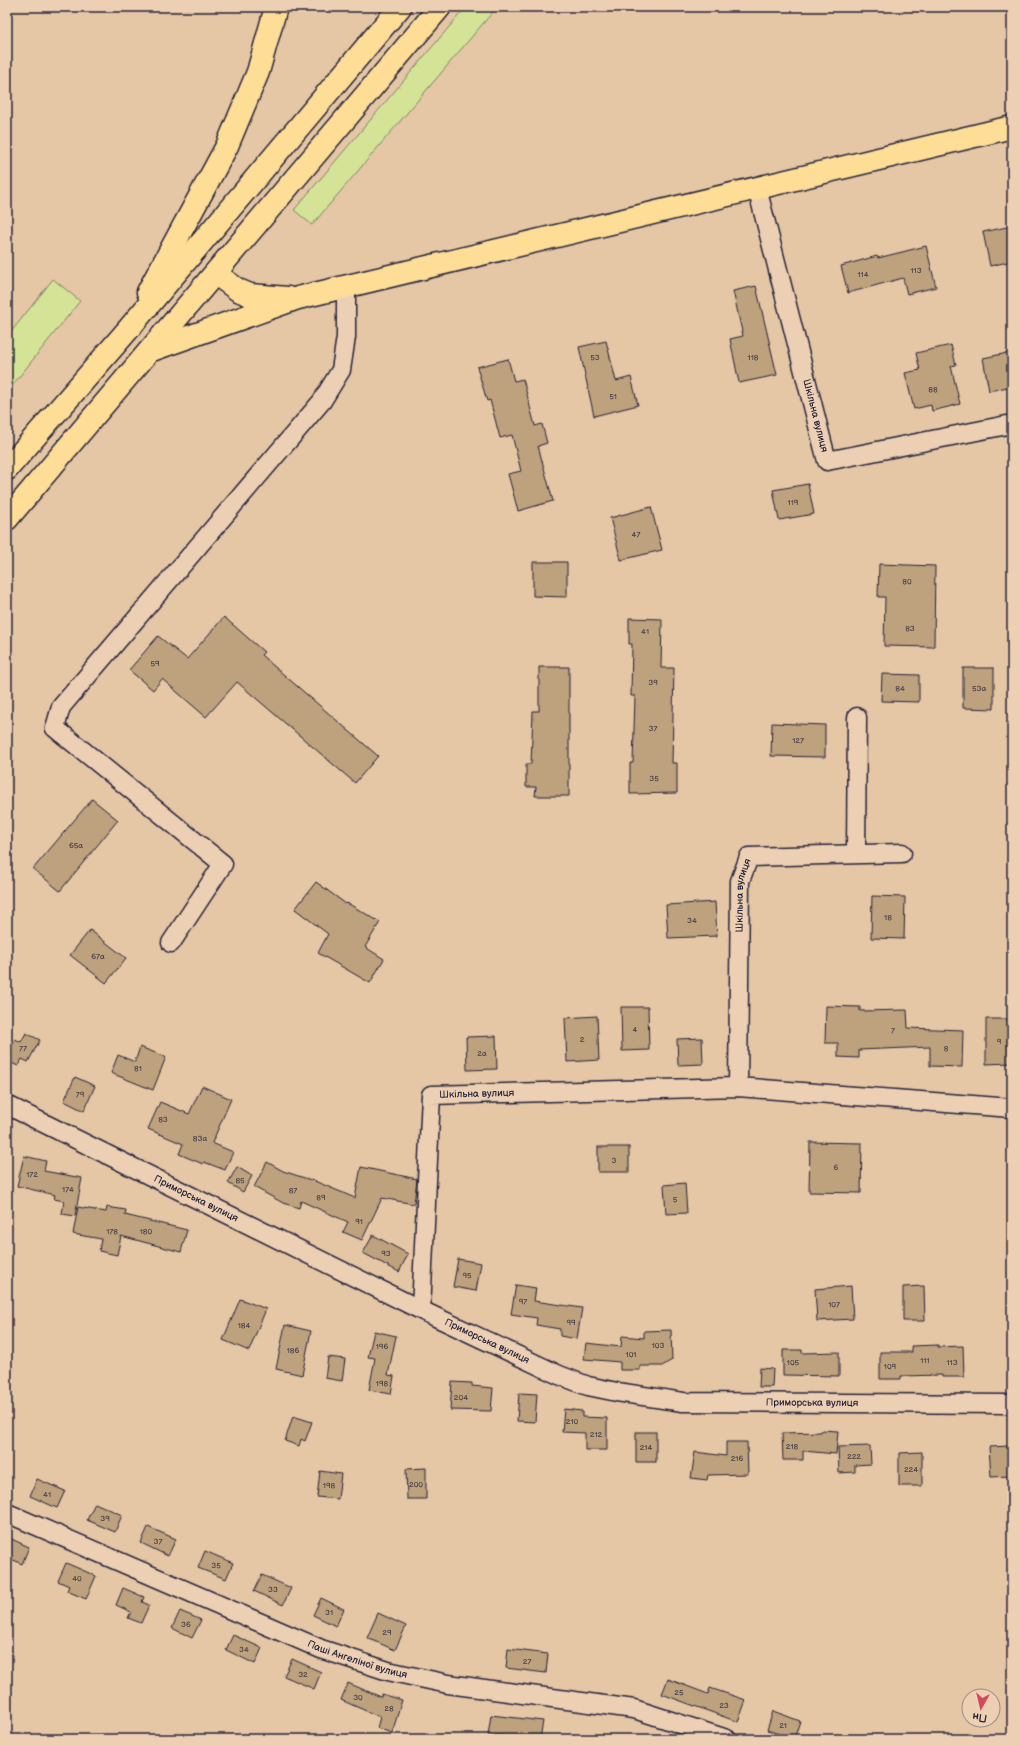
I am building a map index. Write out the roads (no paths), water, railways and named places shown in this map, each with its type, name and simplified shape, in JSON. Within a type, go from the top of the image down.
[{"type":"main road","points":[[126,332],[227,146],[258,72],[276,7]]},
{"type":"main road","points":[[7,469],[126,332],[400,7]]},
{"type":"main road","points":[[7,519],[152,350],[440,7]]},
{"type":"main road","points":[[152,350],[298,298],[346,288],[1012,127]]},
{"type":"main road","points":[[216,274],[238,290],[250,295],[298,298]]},
{"type":"street","name":"Шкільна вулиця","points":[[757,188],[827,461],[1012,424]]},
{"type":"street","points":[[171,943],[223,864],[55,728],[61,707],[322,401],[341,370],[346,337],[346,288]]},
{"type":"street","points":[[856,853],[857,717]]},
{"type":"street","name":"Шкільна вулиця","points":[[738,1087],[740,881],[749,858],[856,853],[902,853]]},
{"type":"street","name":"Шкільна вулиця","points":[[421,1310],[431,1095],[738,1087],[1012,1108]]},
{"type":"street","name":"Приморська вулиця","points":[[7,1105],[421,1310],[559,1375],[588,1386],[683,1402],[1012,1404]]},
{"type":"street","name":"Паші Ангеліної вулиця","points":[[7,1513],[321,1649],[388,1672],[448,1684],[634,1709],[727,1739]]}]
